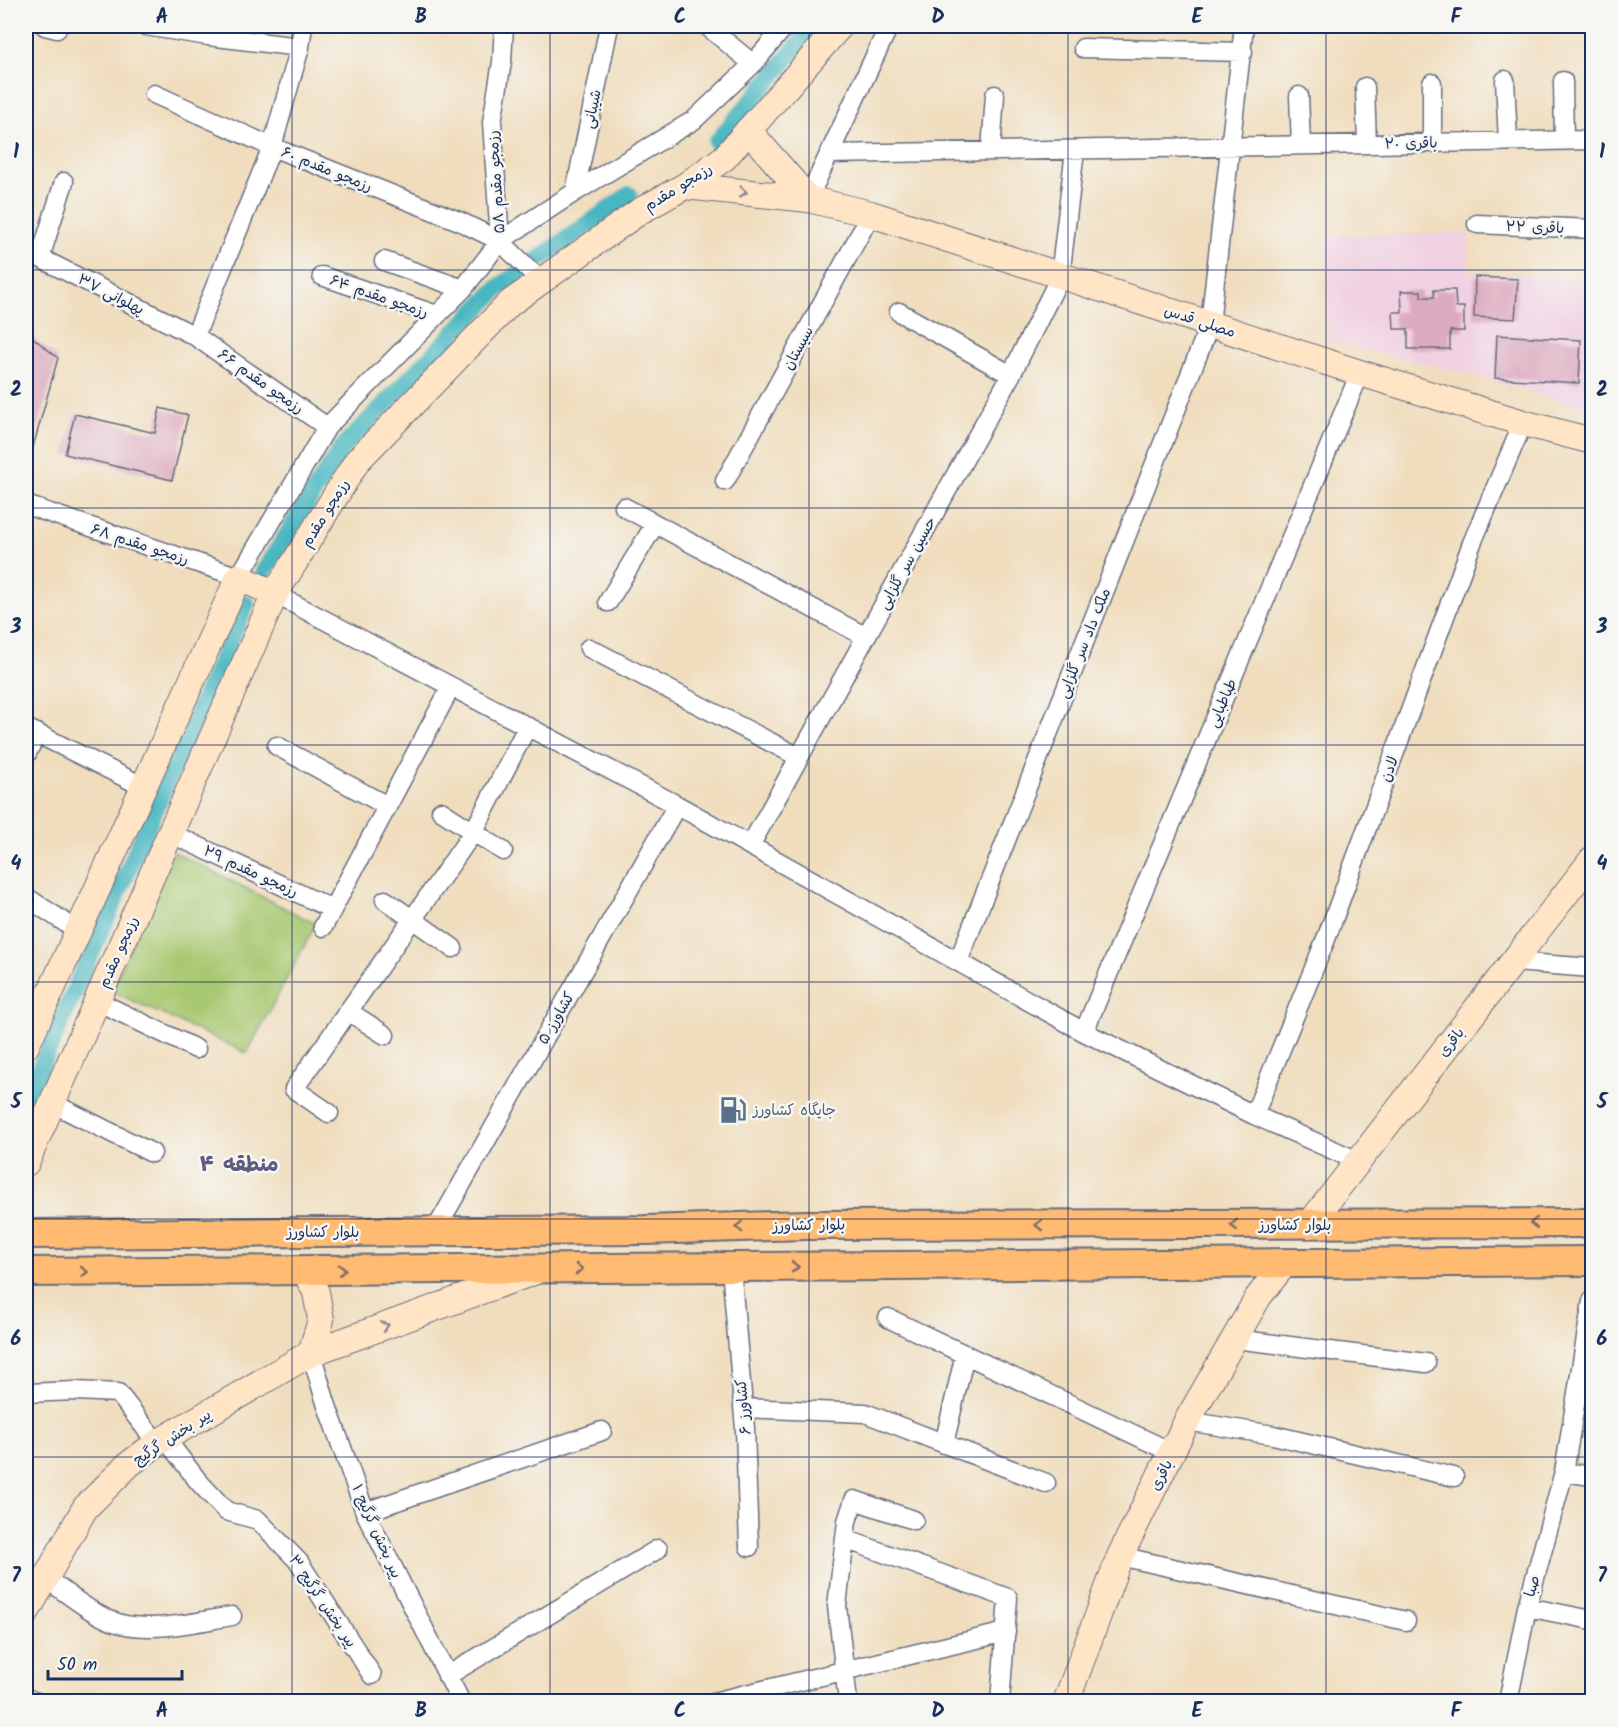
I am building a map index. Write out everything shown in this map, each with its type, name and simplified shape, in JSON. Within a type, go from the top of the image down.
[{"type":"main road","name":"بلوار کشاورز","points":[[26,1234],[645,1230],[806,1225],[1309,1225],[1593,1222]]},
{"type":"main road","points":[[26,1272],[1593,1261]]},
{"type":"street","points":[[146,26],[300,47]]},
{"type":"street","points":[[195,336],[272,147],[300,47],[303,26]]},
{"type":"street","name":"رزمجو مقدم ۵۸","points":[[504,26],[502,62],[492,122],[506,246]]},
{"type":"street","name":"شیبانی","points":[[575,192],[609,26]]},
{"type":"street","points":[[707,26],[753,64]]},
{"type":"street","points":[[26,1046],[239,577],[327,427],[506,246],[575,192],[694,120],[753,64],[785,26]]},
{"type":"street","name":"رزمجو مقدم","points":[[26,1163],[275,594],[357,461],[537,277],[685,186],[724,158],[840,26]]},
{"type":"street","points":[[748,130],[808,199],[890,26]]},
{"type":"street","name":"ملک داد سر گلزایی","points":[[958,962],[1210,324],[1243,52],[1244,26]]},
{"type":"street","points":[[1083,48],[1243,52]]},
{"type":"street","points":[[1505,80],[1508,141]]},
{"type":"street","points":[[1563,81],[1564,140]]},
{"type":"street","points":[[1432,83],[1432,143]]},
{"type":"street","points":[[1365,87],[1367,144]]},
{"type":"street","name":"رزمجو مقدم ۶۰","points":[[154,94],[272,147],[459,221],[506,246],[537,277]]},
{"type":"street","points":[[991,150],[995,95]]},
{"type":"street","points":[[1299,96],[1301,145]]},
{"type":"street","name":"باقری ۲۰","points":[[829,154],[1593,140]]},
{"type":"street","name":"حسین سر گلزایی","points":[[750,846],[1011,375],[1060,277],[1075,150]]},
{"type":"street","points":[[33,257],[64,182]]},
{"type":"street","name":"مصلی قدس","points":[[685,186],[808,199],[871,214],[1360,373],[1523,423],[1593,441]]},
{"type":"street","name":"سیستان","points":[[725,481],[871,214]]},
{"type":"street","name":"باقری ۲۲","points":[[1477,224],[1593,229]]},
{"type":"street","name":"پهلوانی ۳۷","points":[[33,257],[195,336]]},
{"type":"street","points":[[384,261],[463,289]]},
{"type":"street","name":"رزمجو مقدم ۶۴","points":[[322,276],[437,315]]},
{"type":"street","points":[[899,312],[1011,375]]},
{"type":"street","name":"رزمجو مقدم ۶۶","points":[[195,336],[327,427]]},
{"type":"street","name":"طباطبایی","points":[[1084,1032],[1360,373]]},
{"type":"street","name":"لادن","points":[[1254,1115],[1326,939],[1472,543],[1523,423]]},
{"type":"street","points":[[624,507],[866,637]]},
{"type":"street","name":"رزمجو مقدم ۶۸","points":[[33,508],[239,577]]},
{"type":"street","points":[[608,602],[655,524]]},
{"type":"street","points":[[239,577],[677,805],[1084,1032],[1254,1115],[1358,1161]]},
{"type":"street","points":[[589,648],[800,757]]},
{"type":"street","points":[[323,927],[451,687]]},
{"type":"street","points":[[329,1113],[294,1089],[474,831],[526,727]]},
{"type":"street","points":[[26,754],[31,730],[144,787]]},
{"type":"street","points":[[277,746],[387,806]]},
{"type":"street","name":"کشاورز ۵","points":[[435,1232],[677,805]]},
{"type":"street","points":[[441,811],[502,851]]},
{"type":"street","name":"رزمجو مقدم ۲۹","points":[[170,833],[332,909]]},
{"type":"street","name":"باقری","points":[[1309,1225],[1593,860]]},
{"type":"street","points":[[26,897],[78,931]]},
{"type":"street","points":[[385,900],[453,948]]},
{"type":"street","points":[[1513,962],[1593,968]]},
{"type":"street","points":[[97,1001],[196,1049]]},
{"type":"street","points":[[348,1011],[386,1035]]},
{"type":"street","points":[[52,1104],[152,1154]]},
{"type":"street","name":"باقری","points":[[1066,1701],[1120,1556],[1187,1421],[1259,1296],[1285,1263]]},
{"type":"street","name":"کشاورز ۶","points":[[731,1267],[743,1408],[749,1547]]},
{"type":"street","name":"پیر بخش گرگیج","points":[[26,1613],[85,1508],[128,1465],[161,1441],[311,1353],[540,1269]]},
{"type":"street","points":[[305,1270],[316,1292],[321,1320],[311,1353]]},
{"type":"street","name":"صبا","points":[[1508,1701],[1527,1607],[1564,1472],[1593,1301]]},
{"type":"street","points":[[888,1318],[1173,1453]]},
{"type":"street","points":[[1235,1339],[1426,1363]]},
{"type":"street","name":"پیر بخش گرگیج ۱","points":[[311,1353],[326,1403],[365,1512],[461,1701]]},
{"type":"street","points":[[944,1444],[965,1354]]},
{"type":"street","name":"پیر بخش گرگیج ۳","points":[[26,1393],[75,1391],[118,1394],[226,1510],[258,1520],[299,1562],[372,1675]]},
{"type":"street","points":[[743,1408],[865,1413],[1046,1483]]},
{"type":"street","points":[[1187,1421],[1273,1435],[1454,1477]]},
{"type":"street","points":[[365,1512],[602,1431]]},
{"type":"street","points":[[1564,1472],[1593,1476]]},
{"type":"street","points":[[848,1701],[837,1606],[847,1521],[854,1500],[914,1520]]},
{"type":"street","points":[[845,1539],[1008,1598],[1000,1701]]},
{"type":"street","points":[[447,1676],[658,1549]]},
{"type":"street","points":[[1120,1556],[1406,1621]]},
{"type":"street","points":[[45,1578],[97,1612],[119,1623],[149,1627],[232,1616]]},
{"type":"street","points":[[1527,1607],[1593,1620]]},
{"type":"street","points":[[713,1701],[1006,1632]]},
{"type":"street","points":[[26,1698],[37,1701]]},
{"type":"shaded area","points":[[1469,233],[1469,272],[1592,279],[1592,410],[1469,374],[1328,341],[1327,235]]},
{"type":"green space","points":[[174,852],[316,924],[247,1053],[111,991]]},
{"type":"building","points":[[1475,277],[1518,279],[1515,319],[1474,317]]},
{"type":"building","points":[[1434,290],[1455,290],[1456,307],[1464,307],[1464,331],[1450,331],[1450,349],[1408,349],[1408,329],[1394,329],[1393,312],[1402,312],[1401,291],[1421,291],[1421,297],[1434,297]]},
{"type":"building","points":[[26,332],[58,358],[26,472]]},
{"type":"building","points":[[1497,335],[1581,340],[1579,383],[1495,378]]},
{"type":"building","points":[[160,408],[188,415],[172,480],[65,454],[75,414],[155,433]]},
{"type":"waterway","points":[[717,142],[814,26]]},
{"type":"waterway","points":[[264,571],[341,449],[498,288],[629,195]]},
{"type":"waterway","points":[[26,1100],[246,604]]},
{"type":"place","name":"جایگاه کشاورز","points":[[733,1110]]},
{"type":"district","name":"منطقه ۴","points":[[239,1164]]}]
